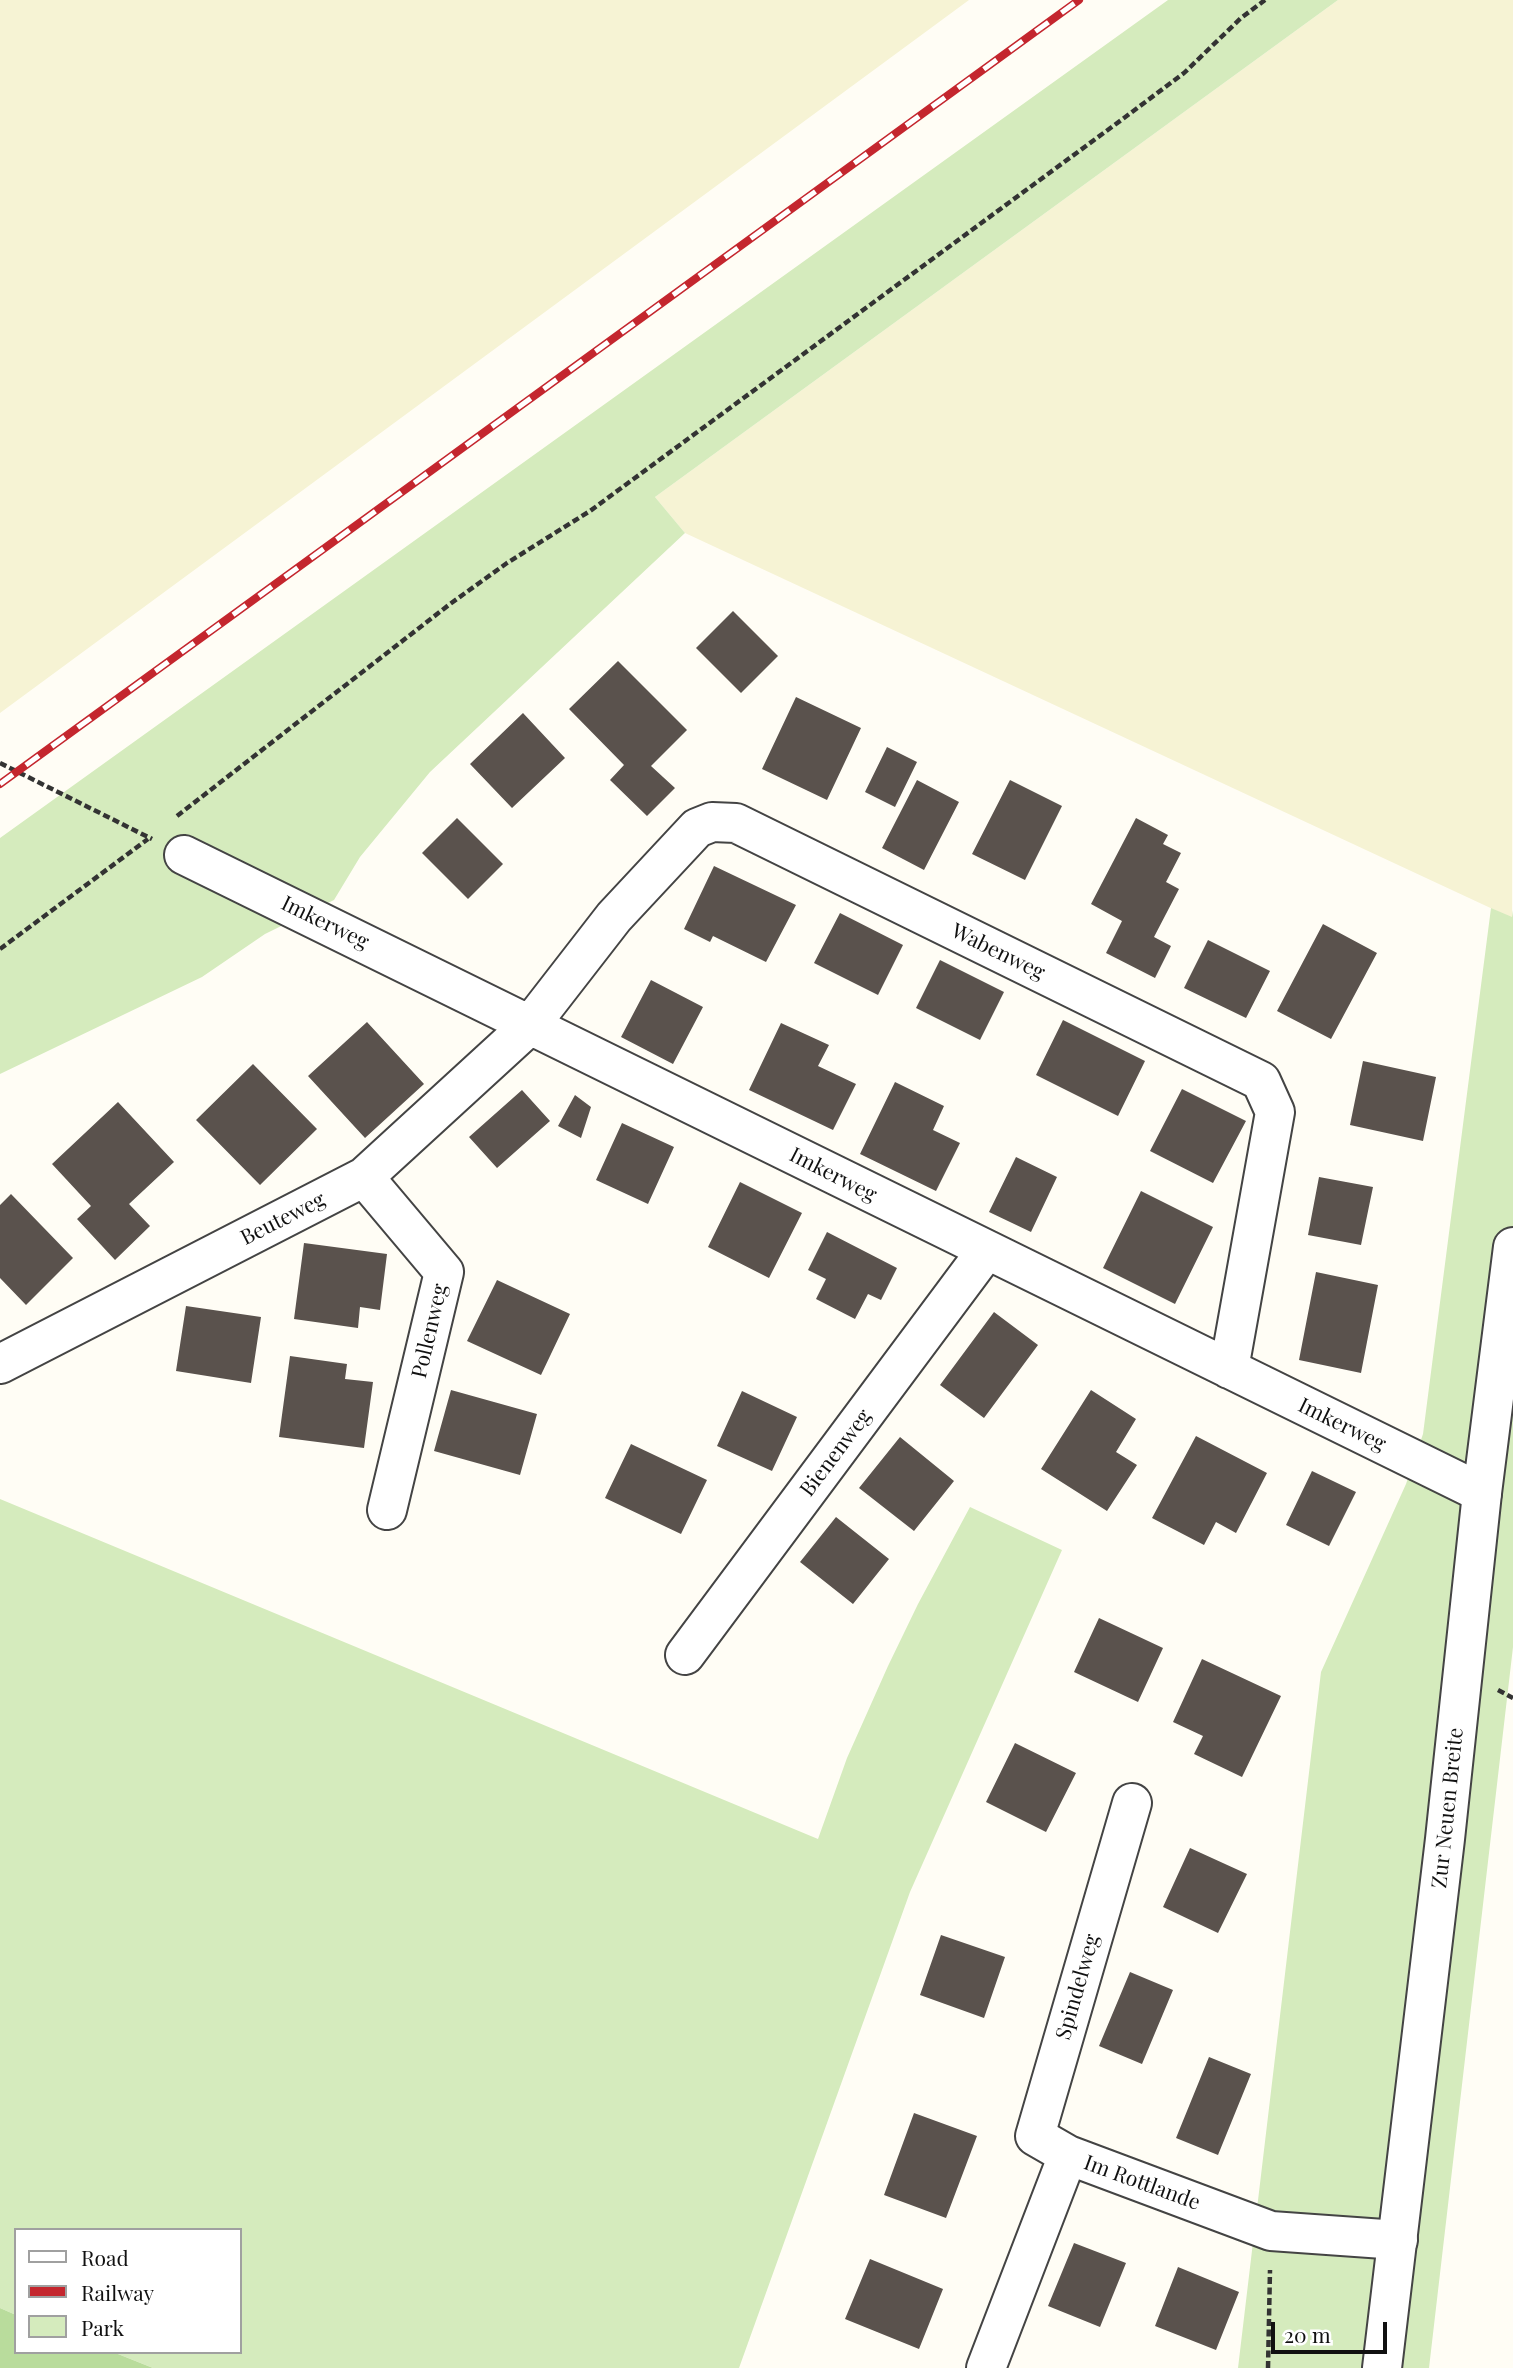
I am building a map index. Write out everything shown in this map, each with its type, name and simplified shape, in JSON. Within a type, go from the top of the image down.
[{"type":"street","name":"Wabenweg","points":[[531,1024],[614,918],[697,828],[712,822],[736,823],[1261,1081],[1275,1112],[1229,1369]]},
{"type":"street","name":"Imkerweg","points":[[172,835],[531,1024],[986,1251],[1482,1493]]},
{"type":"street","name":"Beuteweg","points":[[0,1364],[364,1177],[531,1024]]},
{"type":"street","name":"Pollenweg","points":[[364,1177],[444,1272],[387,1510]]},
{"type":"street","name":"Zur Neuen Breite","points":[[1382,2368],[1447,1825],[1482,1493],[1513,1247]]},
{"type":"street","name":"Bienenweg","points":[[685,1655],[986,1251]]},
{"type":"street","name":"Spindelweg","points":[[1068,2155],[1035,2136],[1132,1803]]},
{"type":"street","name":"Im Rottlande","points":[[986,2368],[1068,2155],[1271,2231],[1398,2239]]},
{"type":"path","points":[[0,949],[150,838],[172,835],[450,604],[507,563],[590,511],[1124,118],[1184,73],[1241,18],[1265,0]]},
{"type":"path","points":[[0,763],[150,838],[172,835]]},
{"type":"path","points":[[1268,2368],[1271,2231]]},
{"type":"shaded area","points":[[0,0],[969,0],[0,713]]},
{"type":"shaded area","points":[[1338,0],[1513,0],[1512,918],[685,533],[655,497]]},
{"type":"green space","points":[[1168,0],[1338,0],[655,497],[685,533],[430,772],[360,857],[334,900],[265,934],[202,977],[0,1074],[0,838]]},
{"type":"green space","points":[[1491,908],[1512,917],[1513,910],[1513,1647],[1429,2368],[1238,2368],[1321,1672],[1406,1484],[1423,1434]]},
{"type":"green space","points":[[0,1499],[818,1839],[847,1758],[888,1666],[970,1507],[1062,1550],[910,1892],[739,2368],[153,2368],[118,2354],[242,2354],[242,2228],[14,2228],[14,2314],[0,2308]]},
{"type":"green space","points":[[0,2308],[14,2314],[14,2354],[118,2354],[153,2368],[0,2368]]},
{"type":"building","points":[[733,611],[778,656],[741,693],[696,648]]},
{"type":"building","points":[[618,661],[687,730],[651,766],[675,788],[647,816],[610,780],[624,765],[569,709]]},
{"type":"building","points":[[796,697],[861,728],[827,800],[762,769]]},
{"type":"building","points":[[523,713],[565,758],[512,808],[470,764]]},
{"type":"building","points":[[887,747],[917,762],[895,807],[865,792]]},
{"type":"building","points":[[917,780],[959,802],[924,870],[882,848]]},
{"type":"building","points":[[1010,780],[1062,806],[1025,880],[972,854]]},
{"type":"building","points":[[457,818],[503,864],[468,899],[422,853]]},
{"type":"building","points":[[1136,818],[1168,835],[1163,844],[1181,853],[1166,882],[1179,889],[1154,937],[1171,946],[1155,978],[1106,953],[1122,921],[1091,904]]},
{"type":"building","points":[[714,866],[796,905],[766,962],[713,936],[710,942],[684,929]]},
{"type":"building","points":[[840,913],[903,945],[878,995],[814,963]]},
{"type":"building","points":[[1323,924],[1377,953],[1331,1039],[1277,1011]]},
{"type":"building","points":[[1208,940],[1270,971],[1246,1018],[1184,988]]},
{"type":"building","points":[[940,960],[1004,992],[980,1040],[916,1008]]},
{"type":"building","points":[[651,980],[703,1007],[673,1064],[621,1037]]},
{"type":"building","points":[[1063,1020],[1145,1061],[1118,1116],[1036,1075]]},
{"type":"building","points":[[367,1022],[424,1084],[365,1138],[308,1076]]},
{"type":"building","points":[[781,1023],[829,1045],[818,1066],[856,1084],[833,1130],[749,1090]]},
{"type":"building","points":[[1363,1061],[1436,1077],[1423,1141],[1350,1125]]},
{"type":"building","points":[[253,1064],[317,1129],[260,1185],[196,1120]]},
{"type":"building","points":[[895,1082],[944,1106],[933,1130],[960,1143],[936,1191],[860,1154]]},
{"type":"building","points":[[1182,1089],[1246,1121],[1213,1183],[1150,1151]]},
{"type":"building","points":[[522,1090],[550,1121],[497,1168],[469,1137]]},
{"type":"building","points":[[575,1095],[591,1107],[581,1138],[558,1126]]},
{"type":"building","points":[[118,1102],[174,1162],[129,1204],[150,1226],[115,1260],[77,1219],[91,1206],[52,1164]]},
{"type":"building","points":[[622,1123],[674,1147],[648,1204],[596,1180]]},
{"type":"building","points":[[1016,1157],[1057,1177],[1031,1232],[989,1212]]},
{"type":"building","points":[[1319,1177],[1373,1187],[1361,1245],[1308,1235]]},
{"type":"building","points":[[740,1182],[802,1213],[769,1278],[708,1247]]},
{"type":"building","points":[[1141,1191],[1213,1227],[1175,1304],[1103,1268]]},
{"type":"building","points":[[11,1194],[73,1258],[26,1305],[0,1278],[0,1205]]},
{"type":"building","points":[[827,1232],[897,1268],[881,1300],[868,1294],[855,1319],[816,1299],[826,1279],[808,1270]]},
{"type":"building","points":[[304,1243],[387,1254],[380,1310],[360,1307],[358,1328],[294,1319]]},
{"type":"building","points":[[1316,1272],[1378,1285],[1361,1373],[1299,1360]]},
{"type":"building","points":[[497,1280],[570,1314],[541,1375],[467,1341]]},
{"type":"building","points":[[186,1306],[261,1317],[251,1383],[176,1371]]},
{"type":"building","points":[[994,1312],[1038,1345],[984,1418],[940,1385]]},
{"type":"building","points":[[290,1356],[347,1364],[345,1379],[373,1382],[364,1448],[279,1437]]},
{"type":"building","points":[[451,1390],[537,1414],[520,1475],[434,1451]]},
{"type":"building","points":[[1091,1390],[1136,1419],[1116,1452],[1137,1465],[1107,1511],[1041,1469]]},
{"type":"building","points":[[742,1391],[797,1417],[772,1471],[717,1446]]},
{"type":"building","points":[[1196,1436],[1267,1473],[1236,1533],[1216,1522],[1204,1545],[1152,1518]]},
{"type":"building","points":[[900,1437],[954,1481],[914,1531],[859,1488]]},
{"type":"building","points":[[631,1444],[707,1480],[681,1534],[605,1498]]},
{"type":"building","points":[[1312,1471],[1356,1492],[1329,1546],[1286,1525]]},
{"type":"building","points":[[836,1517],[889,1559],[853,1604],[800,1562]]},
{"type":"building","points":[[1099,1618],[1163,1648],[1138,1702],[1074,1672]]},
{"type":"building","points":[[1202,1659],[1281,1696],[1242,1777],[1194,1754],[1203,1736],[1173,1722]]},
{"type":"building","points":[[1015,1743],[1076,1773],[1046,1832],[986,1802]]},
{"type":"building","points":[[1190,1848],[1247,1874],[1218,1933],[1163,1907]]},
{"type":"building","points":[[941,1935],[1005,1957],[984,2018],[920,1995]]},
{"type":"building","points":[[1130,1972],[1173,1990],[1142,2064],[1099,2046]]},
{"type":"building","points":[[1209,2057],[1251,2074],[1218,2155],[1176,2138]]},
{"type":"building","points":[[914,2113],[977,2136],[946,2218],[884,2195]]},
{"type":"building","points":[[1074,2243],[1126,2263],[1100,2327],[1048,2306]]},
{"type":"building","points":[[870,2259],[943,2289],[919,2349],[845,2319]]},
{"type":"building","points":[[1178,2267],[1239,2292],[1216,2350],[1155,2326]]},
{"type":"railway","points":[[0,784],[1079,0]]}]
